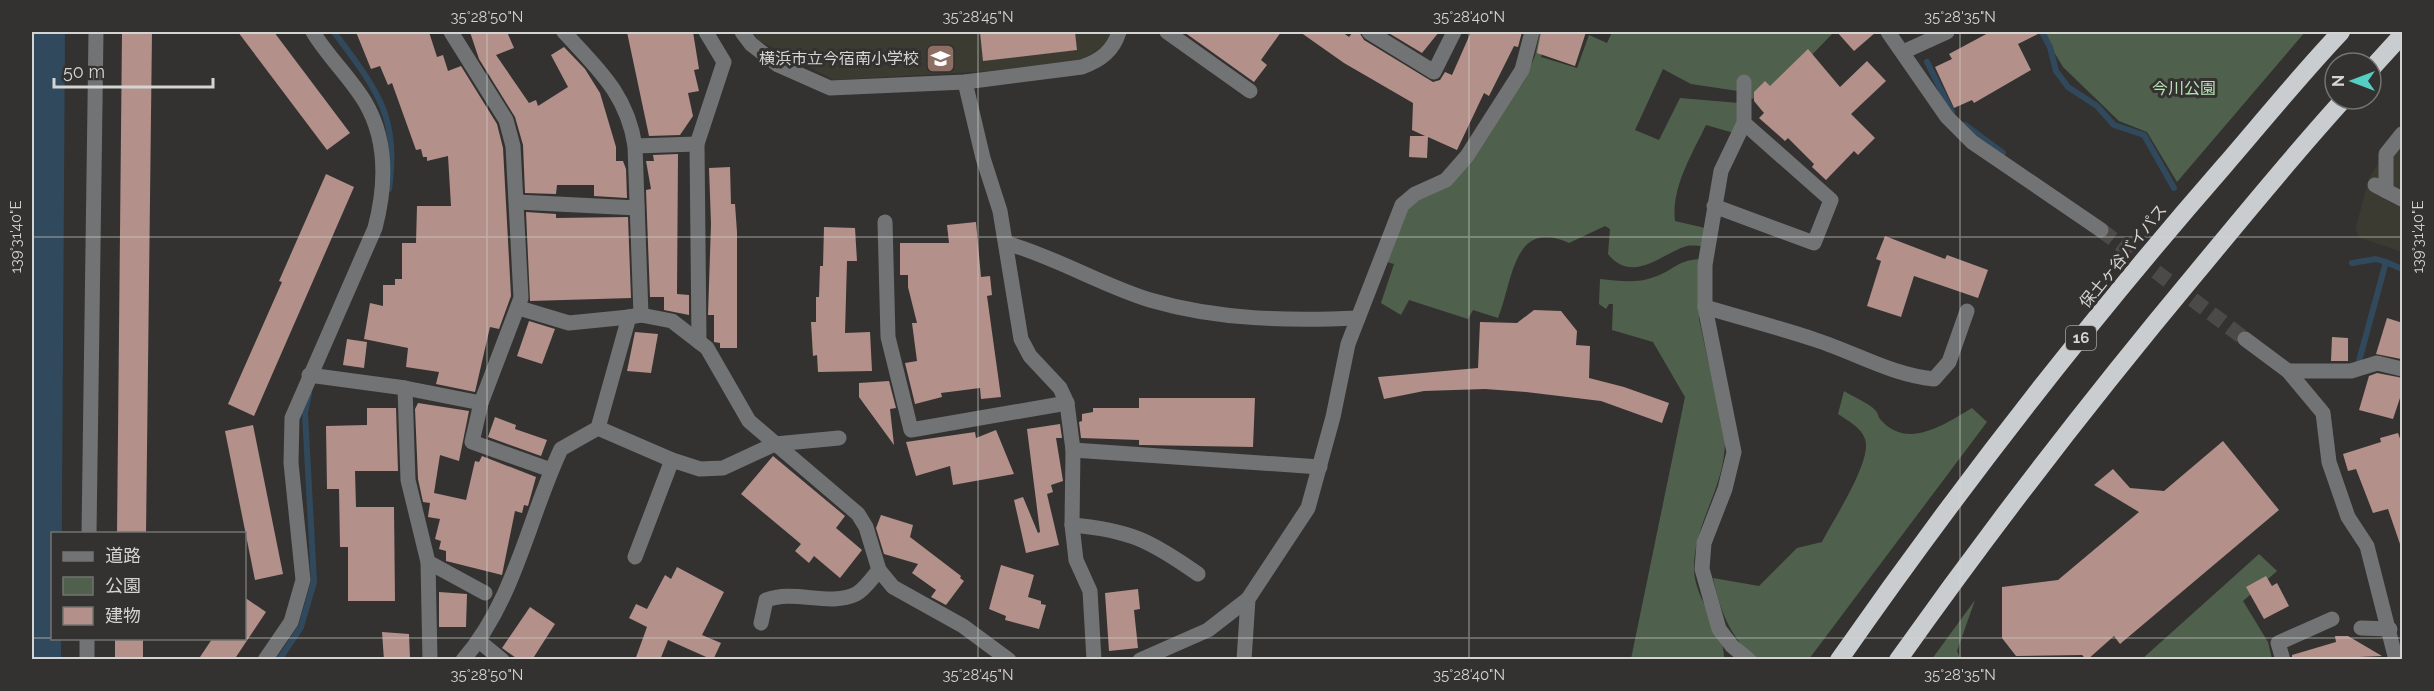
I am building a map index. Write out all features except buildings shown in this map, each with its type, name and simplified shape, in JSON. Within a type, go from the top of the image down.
[{"type":"highway","name":"保土ヶ谷バイパス","points":[[1839,660],[1899,573],[2014,420],[2169,229],[2341,32]]},
{"type":"highway","points":[[2383,56],[2403,34]]},
{"type":"highway","points":[[1898,660],[1988,532],[2111,376],[2304,142],[2333,111]]},
{"type":"street","points":[[89,532],[96,32]]},
{"type":"street","points":[[265,660],[291,622],[303,580],[291,463],[292,418],[375,228],[383,199],[383,146],[366,103],[313,32]]},
{"type":"street","points":[[451,32],[506,120],[513,146],[517,202],[521,298],[481,403],[472,442],[551,470]]},
{"type":"street","points":[[463,660],[479,641],[502,602],[561,449],[598,428],[635,316],[638,208],[635,146],[631,122],[614,86],[564,32]]},
{"type":"street","points":[[699,342],[697,144],[724,62],[706,32]]},
{"type":"street","points":[[742,32],[751,44],[778,64],[830,88],[965,82],[1082,67],[1098,61],[1111,50],[1119,32]]},
{"type":"street","points":[[1167,32],[1250,91]]},
{"type":"street","points":[[1369,32],[1434,72],[1454,32]]},
{"type":"street","points":[[1140,660],[1208,630],[1248,599],[1308,508],[1320,467],[1348,344],[1366,303],[1402,205],[1415,194],[1446,180],[1467,156],[1494,110],[1522,70],[1532,32]]},
{"type":"street","points":[[1888,32],[1947,117],[1972,142],[2101,230]]},
{"type":"street","points":[[1903,52],[1947,32]]},
{"type":"street","points":[[965,82],[1006,243],[1021,339],[1030,356],[1060,388],[1067,403],[1073,450],[1072,525],[1076,560],[1090,591],[1094,660]]},
{"type":"street","points":[[1744,82],[1744,123],[1721,171],[1705,265],[1705,307],[1734,452],[1725,489],[1704,543],[1702,569],[1719,629],[1731,653],[1749,660]]},
{"type":"street","points":[[1714,206],[1814,243],[1831,200],[1744,123]]},
{"type":"street","points":[[2403,134],[2386,154],[2381,188],[2403,199]]},
{"type":"street","points":[[635,146],[697,144]]},
{"type":"street","points":[[517,202],[638,208]]},
{"type":"street","points":[[885,222],[888,337],[911,430],[1067,403]]},
{"type":"street","points":[[1006,243],[1036,251],[1150,300],[1248,319],[1358,318]]},
{"type":"street","points":[[1705,307],[1819,340],[1868,362],[1916,377],[1935,379],[1949,362],[1967,311]]},
{"type":"street","points":[[519,308],[569,323],[635,316],[672,321],[707,348],[749,422],[858,514],[866,528],[879,570],[893,587],[963,626],[1009,660]]},
{"type":"street","points":[[2245,339],[2288,371],[2323,413],[2329,462],[2348,517],[2367,546],[2390,629],[2396,660]]},
{"type":"street","points":[[2288,371],[2351,370],[2377,363],[2403,369]]},
{"type":"street","points":[[309,375],[405,388],[481,403]]},
{"type":"street","points":[[405,388],[408,480],[428,562],[430,660]]},
{"type":"street","points":[[598,428],[672,460],[700,469],[723,468],[775,444],[839,438]]},
{"type":"street","points":[[1073,450],[1320,467]]},
{"type":"street","points":[[635,557],[672,460]]},
{"type":"street","points":[[1072,525],[1111,528],[1157,545],[1198,574]]},
{"type":"street","points":[[428,562],[485,593]]},
{"type":"street","points":[[761,623],[766,600],[781,595],[839,598],[857,594],[879,570]]},
{"type":"street","points":[[1244,660],[1248,599]]},
{"type":"street","points":[[2283,660],[2278,643],[2332,619]]},
{"type":"street","points":[[2361,628],[2390,629]]},
{"type":"street","points":[[87,640],[87,660]]},
{"type":"street","points":[[479,641],[502,660]]},
{"type":"shaded area","name":"横浜市立今宿南小学校","points":[[753,32],[1111,32],[1105,45],[1082,60],[990,71],[834,80],[758,40]]},
{"type":"shaded area","points":[[2402,128],[2402,252],[2358,237],[2356,227],[2369,178]]},
{"type":"green space","points":[[1540,32],[1549,32],[1541,57],[1577,68],[1589,35],[1607,43],[1612,32],[1834,32],[1776,92],[1764,84],[1753,99],[1738,91],[1691,84],[1663,69],[1635,130],[1659,140],[1680,98],[1739,103],[1739,122],[1734,133],[1706,125],[1679,184],[1675,221],[1705,228],[1702,246],[1687,246],[1648,264],[1627,267],[1608,254],[1610,229],[1605,226],[1569,243],[1550,237],[1536,239],[1526,246],[1518,257],[1498,318],[1473,310],[1468,319],[1409,300],[1401,315],[1381,303],[1394,264],[1383,261],[1404,214],[1415,200],[1444,187],[1524,81],[1535,56]]},
{"type":"green space","name":"今川公園","points":[[2042,32],[2305,32],[2177,182],[2147,132],[2119,121],[2063,67]]},
{"type":"green space","points":[[1701,259],[1699,319],[1725,438],[1721,473],[1699,535],[1694,568],[1699,592],[1720,636],[1724,659],[1631,659],[1685,397],[1653,342],[1612,330],[1613,304],[1609,304],[1606,309],[1599,304],[1600,279],[1629,281],[1650,279],[1682,263]]},
{"type":"green space","points":[[1844,391],[1869,405],[1877,412],[1880,419],[1902,433],[1914,434],[1938,427],[1972,408],[1987,422],[1809,659],[1756,659],[1739,642],[1727,623],[1713,578],[1759,586],[1797,548],[1822,542],[1858,476],[1866,449],[1865,439],[1860,431],[1838,414]]},
{"type":"green space","points":[[2259,554],[2277,571],[2243,601],[2268,642],[2272,659],[2141,660]]},
{"type":"green space","points":[[1975,600],[1957,651],[1960,659],[1932,659]]},
{"type":"waterway","points":[[42,660],[46,32]]},
{"type":"waterway","points":[[334,32],[361,70],[381,104],[391,141],[389,189]]},
{"type":"waterway","points":[[2042,32],[2050,47],[2056,71],[2068,87],[2097,106],[2114,125],[2144,135],[2174,188]]},
{"type":"waterway","points":[[1927,62],[1952,112]]},
{"type":"waterway","points":[[1965,125],[2003,153]]},
{"type":"waterway","points":[[2352,263],[2376,259],[2386,262],[2359,361]]},
{"type":"waterway","points":[[2386,262],[2402,269]]},
{"type":"waterway","points":[[279,660],[301,627],[314,582],[305,413],[309,394]]},
{"type":"tunnel","points":[[2101,230],[2245,339]]},
{"type":"place","name":"横浜市立今宿南小学校","points":[[940,58]]}]
